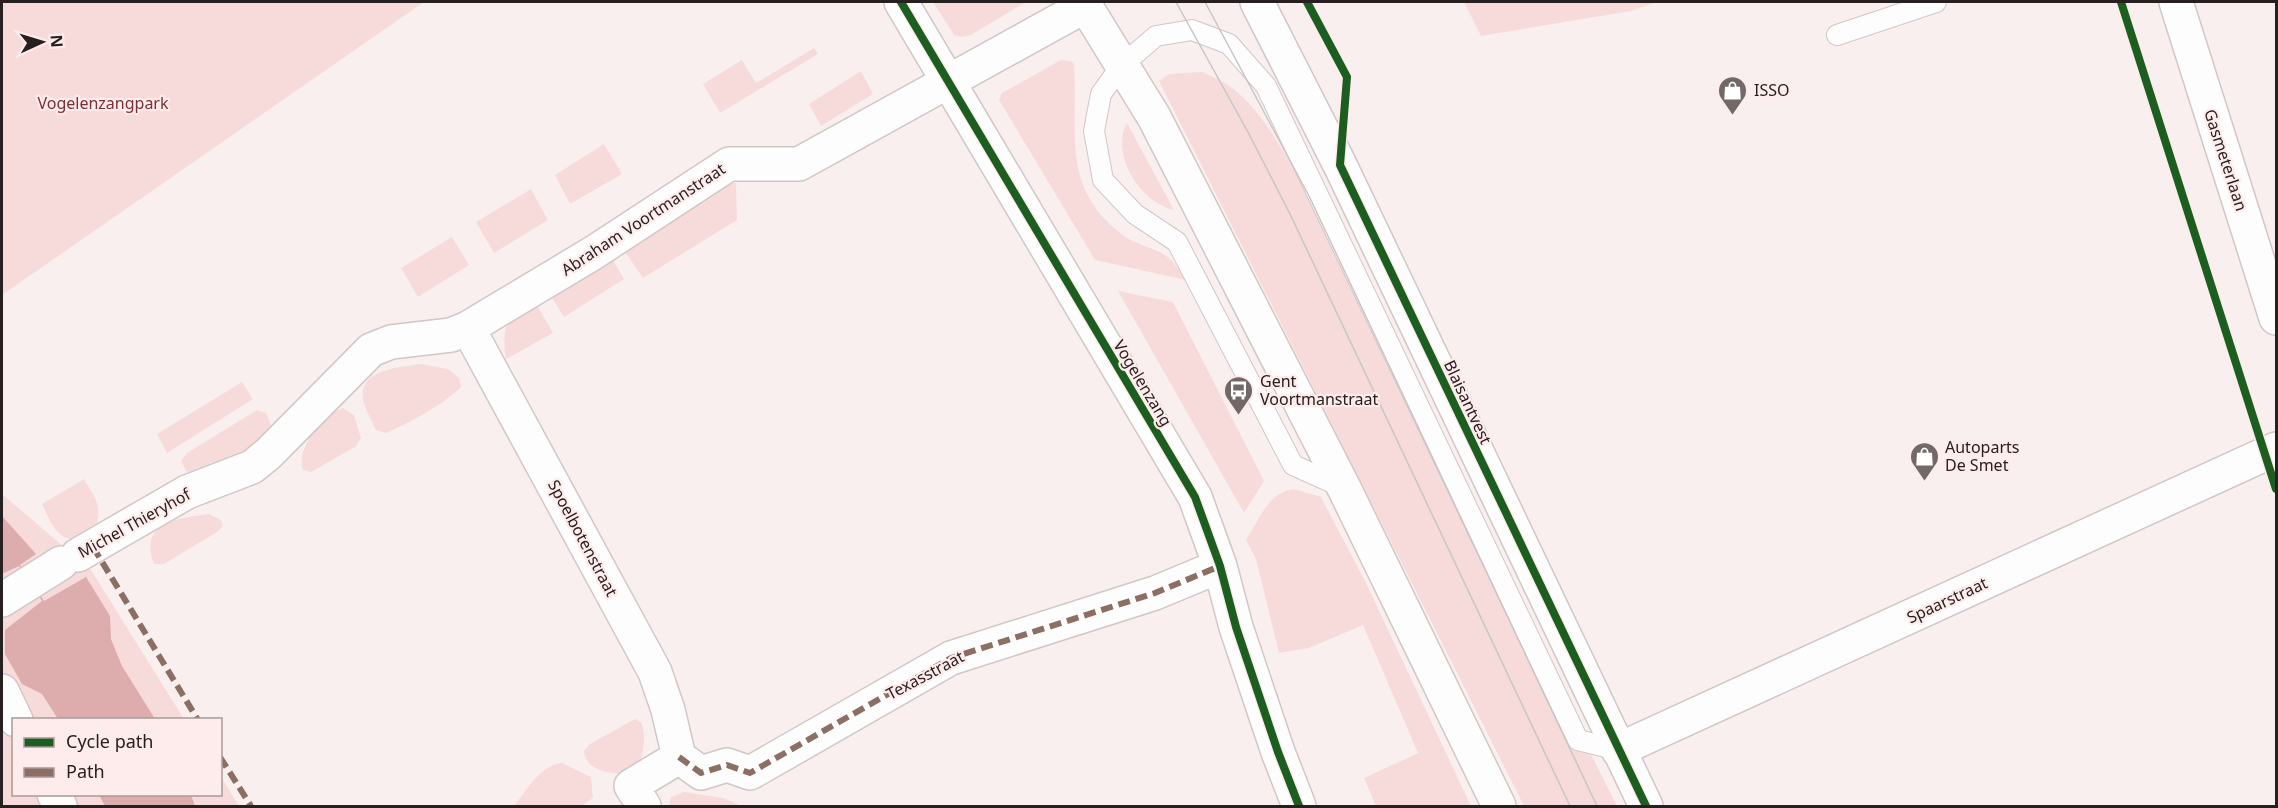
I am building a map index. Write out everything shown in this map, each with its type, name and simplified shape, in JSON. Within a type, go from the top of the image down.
[{"type":"street","name":"Vogelenzang","points":[[901,2],[1195,497],[1220,566],[1236,627],[1299,807]]},
{"type":"street","name":"Blaisantvest","points":[[1257,2],[1340,165],[1646,807]]},
{"type":"street","name":"Gasmeterlaan","points":[[2176,2],[2277,318]]},
{"type":"street","name":"Abraham Voortmanstraat","points":[[371,350],[391,342],[451,335],[468,328],[593,253],[729,164],[799,164],[1087,3]]},
{"type":"street","points":[[1087,3],[1121,66],[1154,117],[1344,488],[1499,807]]},
{"type":"street","name":"Spoelbotenstraat","points":[[468,328],[655,672],[668,710],[679,757]]},
{"type":"street","name":"Michel Thieryhof","points":[[2,600],[187,492],[252,467],[268,454],[371,350]]},
{"type":"street","name":"Spaarstraat","points":[[1618,750],[2277,449]]},
{"type":"street","name":"Texasstraat","points":[[679,757],[701,773],[727,765],[750,773],[951,658],[1155,593],[1220,566]]},
{"type":"street","points":[[2,692],[15,718]]},
{"type":"street","points":[[644,807],[631,786],[679,757]]},
{"type":"lane","points":[[1837,34],[1936,2]]},
{"type":"lane","points":[[1344,488],[1293,465],[1178,242],[1135,214],[1103,180],[1094,131],[1101,94],[1121,66],[1156,36],[1192,30],[1229,44],[1266,86],[1578,740],[1618,750]]},
{"type":"green space","name":"Vogelenzangpark","points":[[2,2],[424,2],[2,295]]},
{"type":"green space","points":[[933,2],[1026,2],[971,35],[962,37],[954,35]]},
{"type":"green space","points":[[1464,2],[1657,2],[1631,11],[1481,36]]},
{"type":"green space","points":[[814,48],[818,54],[720,113],[703,84],[742,60],[756,83]]},
{"type":"green space","points":[[1061,60],[1071,61],[1074,64],[1076,158],[1089,199],[1103,218],[1124,236],[1165,255],[1186,280],[1095,260],[999,100],[1002,93]]},
{"type":"green space","points":[[861,71],[873,94],[821,126],[809,104]]},
{"type":"green space","points":[[1202,72],[1223,82],[1249,103],[1272,133],[1309,196],[1617,806],[1524,806],[1159,81],[1169,74]]},
{"type":"green space","points":[[1127,123],[1174,210],[1162,206],[1151,198],[1132,176],[1122,149]]},
{"type":"green space","points":[[604,144],[622,174],[570,204],[555,175]]},
{"type":"green space","points":[[736,183],[737,220],[643,278],[621,246],[717,185]]},
{"type":"green space","points":[[531,189],[548,220],[494,253],[476,222]]},
{"type":"green space","points":[[452,237],[469,265],[418,297],[401,268]]},
{"type":"green space","points":[[609,253],[624,279],[564,317],[547,290]]},
{"type":"green space","points":[[1118,291],[1173,302],[1264,481],[1244,513]]},
{"type":"green space","points":[[534,300],[553,333],[506,359],[504,339],[509,320],[517,309]]},
{"type":"green space","points":[[421,364],[448,369],[459,378],[461,387],[435,407],[405,424],[386,433],[376,430],[363,399],[363,389],[367,381],[383,371]]},
{"type":"green space","points":[[242,382],[253,399],[167,453],[157,434]]},
{"type":"green space","points":[[343,408],[354,415],[361,438],[355,447],[311,472],[303,470],[303,452],[313,433],[328,417]]},
{"type":"green space","points":[[257,410],[266,413],[271,425],[256,444],[246,452],[223,463],[187,472],[181,461],[187,453]]},
{"type":"green space","points":[[84,479],[97,505],[97,523],[70,539],[56,530],[42,504]]},
{"type":"green space","points":[[1294,489],[1321,497],[1365,581],[1471,806],[1376,806],[1364,778],[1418,753],[1363,625],[1309,648],[1279,653],[1256,559],[1246,540],[1271,501],[1277,495]]},
{"type":"green space","points":[[2,494],[91,570],[183,718],[12,718],[12,796],[222,796],[222,779],[239,806],[2,806]]},
{"type":"green space","points":[[209,514],[221,520],[223,526],[217,532],[164,564],[154,564],[151,550],[152,539],[156,531],[174,521]]},
{"type":"green space","points":[[635,719],[641,722],[644,734],[643,752],[638,769],[631,772],[614,773],[591,765],[584,751],[590,744]]},
{"type":"green space","points":[[562,763],[591,777],[593,798],[581,806],[514,806],[541,773],[547,768]]},
{"type":"green space","points":[[684,792],[723,798],[742,806],[669,806],[671,797]]},
{"type":"shaded area","points":[[2,516],[36,554],[20,565],[44,601],[86,577],[110,616],[111,639],[122,666],[154,718],[57,718],[42,694],[22,684],[5,654],[5,630],[42,601],[19,566],[2,574]]},
{"type":"shaded area","points":[[100,796],[191,796],[195,806],[105,806]]},
{"type":"tram line","points":[[1176,2],[1290,214],[1570,806]]},
{"type":"tram line","points":[[1205,2],[1309,196],[1597,806]]},
{"type":"marked path","points":[[93,547],[197,718]]},
{"type":"marked path","points":[[679,757],[701,773],[727,765],[750,773],[951,658],[1155,593],[1220,566]]},
{"type":"marked path","points":[[222,760],[251,806]]},
{"type":"cycle path","points":[[901,2],[1195,497],[1220,566],[1236,627],[1278,752],[1299,806]]},
{"type":"cycle path","points":[[1307,2],[1347,77],[1340,165],[1646,806]]},
{"type":"cycle path","points":[[2121,2],[2276,489]]},
{"type":"place","name":"ISSO","points":[[1733,116]]},
{"type":"place","name":"Gent Voortmanstraat","points":[[1239,416]]},
{"type":"place","name":"Autoparts De Smet","points":[[1924,482]]}]
